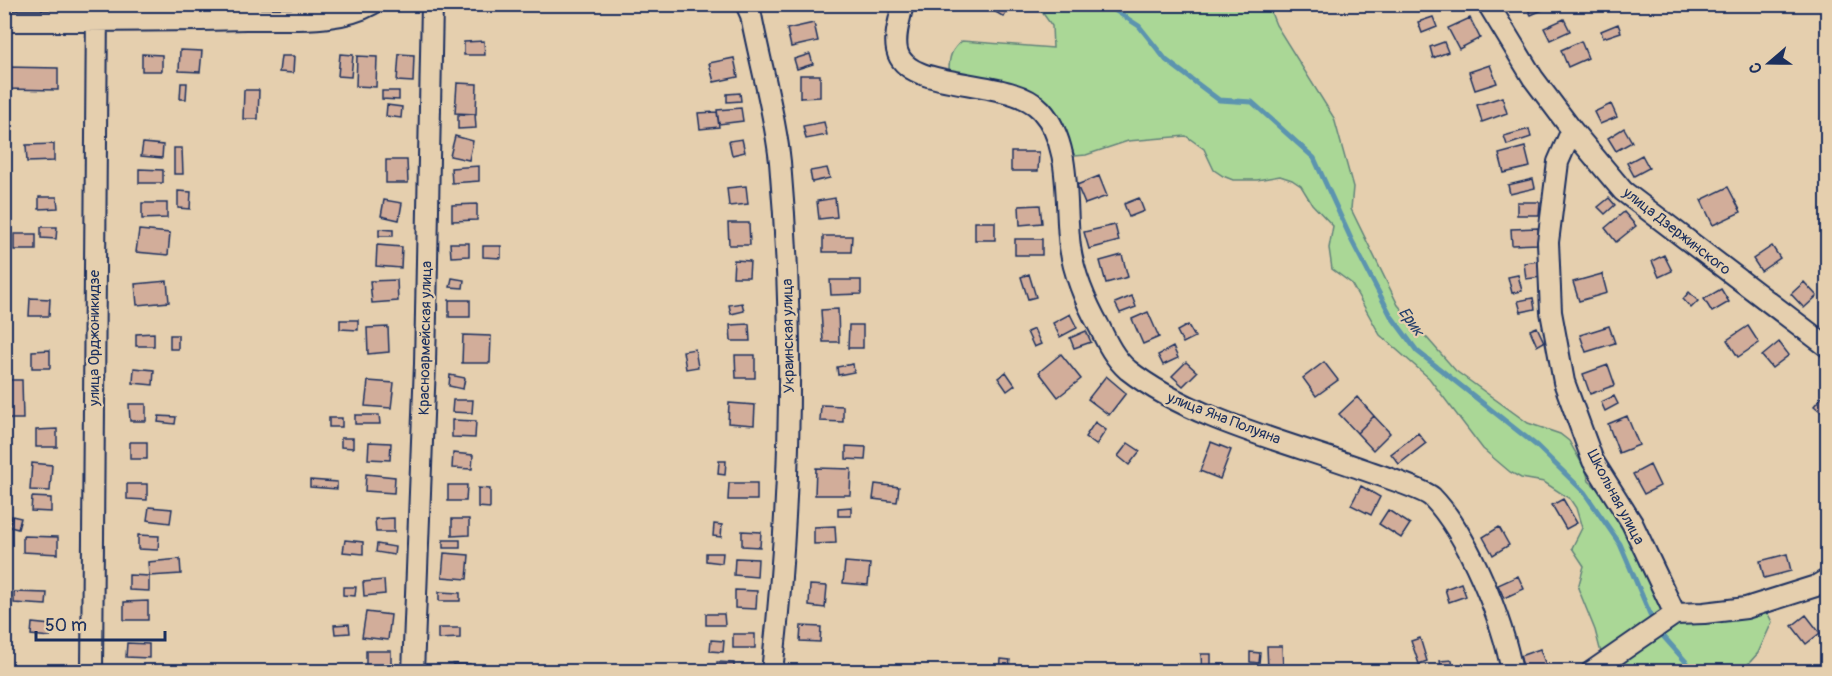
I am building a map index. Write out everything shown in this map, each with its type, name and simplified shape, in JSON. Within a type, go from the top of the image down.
[{"type":"street","points":[[4,21],[97,13],[315,18],[360,11],[372,4]]},
{"type":"street","name":"Красноармейская улица","points":[[413,672],[425,364],[432,4]]},
{"type":"street","name":"Украинская улица","points":[[746,4],[751,15],[780,160],[789,328],[789,447],[783,578],[772,672]]},
{"type":"street","name":"улица Яна Полуяна","points":[[903,4],[896,35],[897,51],[909,69],[934,79],[1000,88],[1038,108],[1051,123],[1061,149],[1071,250],[1086,303],[1111,349],[1125,368],[1157,391],[1201,412],[1431,495],[1464,542],[1507,641],[1512,672]]},
{"type":"street","name":"улица Дзержинского","points":[[1488,4],[1533,78],[1572,130],[1623,191],[1827,347]]},
{"type":"street","name":"улица Орджоникидзе","points":[[92,672],[97,13]]},
{"type":"street","name":"Школьная улица","points":[[1572,130],[1558,162],[1548,242],[1551,312],[1564,382],[1593,460],[1632,523],[1675,614]]},
{"type":"street","points":[[1591,672],[1675,614],[1746,608],[1816,586],[1827,579]]},
{"type":"green space","points":[[1037,5],[1268,5],[1276,25],[1334,118],[1353,187],[1351,209],[1398,305],[1456,371],[1528,423],[1560,434],[1569,441],[1589,481],[1606,497],[1662,596],[1661,611],[1635,636],[1601,653],[1595,630],[1578,588],[1584,566],[1572,548],[1582,528],[1576,508],[1570,499],[1544,482],[1521,478],[1510,472],[1483,449],[1429,378],[1380,335],[1351,283],[1332,269],[1329,248],[1333,226],[1312,204],[1301,186],[1280,176],[1257,180],[1233,180],[1223,176],[1214,170],[1204,149],[1186,136],[1128,141],[1086,155],[1075,156],[1054,111],[1045,104],[958,78],[949,71],[951,54],[962,41],[1053,48],[1052,26]]},
{"type":"green space","points":[[1767,612],[1772,622],[1758,653],[1742,671],[1661,672],[1652,669],[1606,672],[1673,619],[1729,619]]},
{"type":"building","points":[[466,4],[491,4],[491,9],[466,8]]},
{"type":"building","points":[[784,4],[801,4],[802,10],[785,11]]},
{"type":"building","points":[[988,4],[1011,4],[1004,17],[987,7]]},
{"type":"building","points":[[1548,4],[1549,7],[1531,15],[1526,6]]},
{"type":"building","points":[[1433,17],[1437,27],[1422,33],[1418,22]]},
{"type":"building","points":[[1470,18],[1480,38],[1459,49],[1448,28]]},
{"type":"building","points":[[1564,19],[1570,31],[1550,40],[1544,28]]},
{"type":"building","points":[[814,23],[818,41],[791,47],[787,29]]},
{"type":"building","points":[[1618,24],[1621,32],[1603,38],[1601,31]]},
{"type":"building","points":[[484,41],[485,55],[464,55],[464,42]]},
{"type":"building","points":[[1581,41],[1588,58],[1568,67],[1561,50]]},
{"type":"building","points":[[1444,42],[1448,52],[1433,58],[1430,47]]},
{"type":"building","points":[[180,50],[202,51],[200,72],[179,71]]},
{"type":"building","points":[[142,54],[162,55],[162,71],[142,71]]},
{"type":"building","points":[[340,54],[353,55],[351,77],[338,76]]},
{"type":"building","points":[[399,54],[414,55],[413,82],[397,81]]},
{"type":"building","points":[[810,54],[813,64],[797,69],[794,59]]},
{"type":"building","points":[[281,56],[294,56],[293,73],[279,72]]},
{"type":"building","points":[[357,56],[377,57],[376,87],[356,86]]},
{"type":"building","points":[[734,58],[738,77],[714,82],[709,63]]},
{"type":"building","points":[[1490,65],[1497,83],[1475,90],[1469,72]]},
{"type":"building","points":[[4,67],[58,68],[58,90],[4,89]]},
{"type":"building","points":[[800,75],[820,75],[820,97],[800,98]]},
{"type":"building","points":[[181,83],[187,83],[186,99],[180,99]]},
{"type":"building","points":[[457,83],[477,84],[476,114],[455,113]]},
{"type":"building","points":[[244,90],[259,90],[258,119],[243,119]]},
{"type":"building","points":[[382,91],[399,91],[399,100],[382,99]]},
{"type":"building","points":[[740,93],[741,101],[727,102],[727,94]]},
{"type":"building","points":[[1502,97],[1507,113],[1482,122],[1477,105]]},
{"type":"building","points":[[1611,104],[1617,117],[1600,124],[1594,112]]},
{"type":"building","points":[[387,105],[402,107],[401,118],[386,116]]},
{"type":"building","points":[[741,108],[743,121],[719,124],[717,110]]},
{"type":"building","points":[[717,112],[719,127],[700,129],[698,113]]},
{"type":"building","points":[[475,114],[476,128],[458,129],[458,115]]},
{"type":"building","points":[[824,122],[827,135],[806,139],[803,126]]},
{"type":"building","points":[[1624,128],[1632,142],[1616,151],[1608,138]]},
{"type":"building","points":[[1529,129],[1531,137],[1507,145],[1504,136]]},
{"type":"building","points":[[455,136],[473,141],[469,160],[450,156]]},
{"type":"building","points":[[742,139],[745,152],[732,155],[729,141]]},
{"type":"building","points":[[143,143],[163,145],[162,158],[141,156]]},
{"type":"building","points":[[54,144],[54,161],[27,162],[26,145]]},
{"type":"building","points":[[1525,147],[1530,167],[1504,173],[1499,154]]},
{"type":"building","points":[[174,148],[182,148],[183,174],[174,174]]},
{"type":"building","points":[[1011,152],[1039,152],[1038,171],[1011,171]]},
{"type":"building","points":[[1642,155],[1649,168],[1634,176],[1627,163]]},
{"type":"building","points":[[386,160],[407,160],[408,183],[386,183]]},
{"type":"building","points":[[479,166],[479,181],[452,183],[451,168]]},
{"type":"building","points":[[827,168],[830,178],[812,182],[810,171]]},
{"type":"building","points":[[139,169],[163,170],[163,183],[139,183]]},
{"type":"building","points":[[1099,176],[1107,196],[1085,204],[1077,185]]},
{"type":"building","points":[[1533,179],[1535,188],[1510,194],[1508,185]]},
{"type":"building","points":[[746,186],[748,204],[729,206],[727,188]]},
{"type":"building","points":[[1728,187],[1741,212],[1713,225],[1701,200]]},
{"type":"building","points":[[178,191],[191,192],[190,209],[178,208]]},
{"type":"building","points":[[39,197],[57,197],[58,208],[39,209]]},
{"type":"building","points":[[835,198],[837,217],[819,219],[817,201]]},
{"type":"building","points":[[1139,198],[1144,211],[1129,217],[1124,204]]},
{"type":"building","points":[[1609,198],[1615,205],[1605,214],[1598,207]]},
{"type":"building","points":[[384,200],[402,203],[399,220],[381,216]]},
{"type":"building","points":[[1517,202],[1540,202],[1539,215],[1517,215]]},
{"type":"building","points":[[142,203],[167,203],[167,218],[142,219]]},
{"type":"building","points":[[477,204],[477,220],[452,221],[452,205]]},
{"type":"building","points":[[1040,205],[1042,223],[1020,225],[1019,206]]},
{"type":"building","points":[[1624,212],[1636,226],[1616,242],[1605,228]]},
{"type":"building","points":[[975,222],[995,222],[995,240],[975,240]]},
{"type":"building","points":[[728,223],[749,223],[750,245],[729,245]]},
{"type":"building","points":[[1115,225],[1119,241],[1089,249],[1084,232]]},
{"type":"building","points":[[41,227],[57,227],[56,239],[41,238]]},
{"type":"building","points":[[1538,228],[1539,244],[1512,245],[1511,229]]},
{"type":"building","points":[[379,229],[393,230],[393,236],[379,236]]},
{"type":"building","points":[[139,230],[170,233],[168,255],[136,252]]},
{"type":"building","points":[[14,234],[36,234],[36,250],[14,250]]},
{"type":"building","points":[[823,236],[852,236],[851,252],[823,252]]},
{"type":"building","points":[[1015,239],[1042,239],[1042,255],[1015,255]]},
{"type":"building","points":[[450,243],[469,243],[469,256],[451,257]]},
{"type":"building","points":[[377,245],[402,247],[401,268],[376,266]]},
{"type":"building","points":[[483,246],[501,246],[501,258],[483,257]]},
{"type":"building","points":[[1772,246],[1780,258],[1761,271],[1753,259]]},
{"type":"building","points":[[1122,255],[1128,277],[1106,283],[1100,261]]},
{"type":"building","points":[[1664,255],[1672,271],[1659,277],[1652,261]]},
{"type":"building","points":[[734,260],[750,261],[749,277],[733,277]]},
{"type":"building","points":[[1539,261],[1541,277],[1526,279],[1524,263]]},
{"type":"building","points":[[1029,274],[1036,297],[1028,299],[1021,277]]},
{"type":"building","points":[[1602,274],[1607,293],[1579,301],[1573,282]]},
{"type":"building","points":[[1518,275],[1522,291],[1512,293],[1508,277]]},
{"type":"building","points":[[452,278],[464,280],[463,288],[450,287]]},
{"type":"building","points":[[397,280],[398,301],[372,303],[370,281]]},
{"type":"building","points":[[830,280],[861,280],[861,294],[831,295]]},
{"type":"building","points":[[167,281],[169,302],[137,305],[135,284]]},
{"type":"building","points":[[1804,282],[1817,296],[1804,308],[1791,294]]},
{"type":"building","points":[[1721,289],[1729,302],[1712,312],[1704,299]]},
{"type":"building","points":[[1689,292],[1698,301],[1691,308],[1683,299]]},
{"type":"building","points":[[1132,296],[1136,307],[1120,313],[1115,303]]},
{"type":"building","points":[[30,298],[50,299],[49,316],[29,316]]},
{"type":"building","points":[[1533,298],[1535,309],[1521,312],[1518,301]]},
{"type":"building","points":[[449,300],[470,300],[470,317],[449,317]]},
{"type":"building","points":[[742,303],[744,311],[731,314],[729,305]]},
{"type":"building","points":[[838,309],[839,342],[823,342],[821,310]]},
{"type":"building","points":[[1148,312],[1159,337],[1143,344],[1132,319]]},
{"type":"building","points":[[1070,314],[1077,328],[1060,337],[1053,323]]},
{"type":"building","points":[[340,320],[358,320],[358,330],[340,329]]},
{"type":"building","points":[[749,324],[750,341],[731,341],[730,325]]},
{"type":"building","points":[[849,325],[863,325],[863,348],[848,348]]},
{"type":"building","points":[[1188,325],[1195,337],[1183,343],[1177,331]]},
{"type":"building","points":[[1609,326],[1615,343],[1586,352],[1580,335]]},
{"type":"building","points":[[1748,326],[1759,343],[1738,357],[1727,340]]},
{"type":"building","points":[[388,327],[389,352],[368,354],[367,328]]},
{"type":"building","points":[[1537,327],[1544,342],[1537,346],[1530,330]]},
{"type":"building","points":[[1034,329],[1041,344],[1034,347],[1027,332]]},
{"type":"building","points":[[1086,331],[1091,342],[1074,348],[1070,338]]},
{"type":"building","points":[[154,333],[154,346],[136,346],[136,334]]},
{"type":"building","points":[[170,335],[178,335],[178,349],[170,349]]},
{"type":"building","points":[[463,335],[491,336],[490,363],[462,363]]},
{"type":"building","points":[[1779,342],[1789,355],[1772,368],[1762,356]]},
{"type":"building","points":[[1173,347],[1178,358],[1163,365],[1158,355]]},
{"type":"building","points":[[695,349],[698,367],[686,369],[683,351]]},
{"type":"building","points":[[50,350],[50,368],[32,368],[32,351]]},
{"type":"building","points":[[1061,354],[1081,379],[1058,397],[1039,372]]},
{"type":"building","points":[[735,355],[755,355],[755,378],[736,378]]},
{"type":"building","points":[[1186,362],[1197,372],[1183,386],[1172,376]]},
{"type":"building","points":[[1324,362],[1338,380],[1316,396],[1303,378]]},
{"type":"building","points":[[853,364],[854,372],[838,375],[837,367]]},
{"type":"building","points":[[1608,365],[1615,385],[1590,394],[1583,374]]},
{"type":"building","points":[[134,368],[154,370],[153,385],[133,383]]},
{"type":"building","points":[[1006,372],[1015,385],[1007,391],[998,378]]},
{"type":"building","points":[[450,375],[465,378],[463,389],[449,386]]},
{"type":"building","points":[[1106,376],[1126,393],[1109,415],[1088,399]]},
{"type":"building","points":[[4,380],[22,380],[23,419],[4,419]]},
{"type":"building","points":[[368,381],[394,383],[391,408],[365,406]]},
{"type":"building","points":[[1825,393],[1828,395],[1826,416],[1814,406]]},
{"type":"building","points":[[1614,396],[1618,404],[1605,411],[1601,402]]},
{"type":"building","points":[[1357,397],[1374,416],[1357,433],[1339,414]]},
{"type":"building","points":[[453,400],[473,400],[472,413],[452,412]]},
{"type":"building","points":[[729,403],[755,405],[754,425],[728,423]]},
{"type":"building","points":[[129,404],[146,404],[146,421],[130,421]]},
{"type":"building","points":[[821,405],[843,406],[843,422],[820,421]]},
{"type":"building","points":[[355,415],[379,415],[380,424],[355,424]]},
{"type":"building","points":[[159,416],[176,417],[175,424],[158,422]]},
{"type":"building","points":[[1374,416],[1390,433],[1373,450],[1357,433]]},
{"type":"building","points":[[1627,416],[1639,445],[1619,453],[1608,424]]},
{"type":"building","points":[[329,418],[342,418],[342,427],[329,427]]},
{"type":"building","points":[[452,420],[476,421],[475,438],[452,437]]},
{"type":"building","points":[[1095,422],[1106,430],[1096,445],[1085,437]]},
{"type":"building","points":[[57,429],[57,447],[36,447],[36,430]]},
{"type":"building","points":[[1418,433],[1426,443],[1399,464],[1391,454]]},
{"type":"building","points":[[341,438],[353,438],[353,448],[341,447]]},
{"type":"building","points":[[130,442],[147,442],[147,459],[130,459]]},
{"type":"building","points":[[369,442],[391,443],[390,460],[368,459]]},
{"type":"building","points":[[1211,442],[1231,450],[1220,479],[1200,471]]},
{"type":"building","points":[[1128,443],[1140,451],[1129,465],[1118,456]]},
{"type":"building","points":[[846,446],[866,447],[865,460],[846,459]]},
{"type":"building","points":[[453,453],[473,455],[472,469],[452,468]]},
{"type":"building","points":[[719,461],[726,461],[725,475],[718,474]]},
{"type":"building","points":[[32,463],[52,465],[50,491],[30,490]]},
{"type":"building","points":[[1650,465],[1660,486],[1644,494],[1633,474]]},
{"type":"building","points":[[816,468],[851,469],[850,495],[815,495]]},
{"type":"building","points":[[366,474],[395,477],[394,493],[365,491]]},
{"type":"building","points":[[310,480],[337,482],[337,489],[310,487]]},
{"type":"building","points":[[729,483],[757,483],[757,500],[728,500]]},
{"type":"building","points":[[127,484],[147,484],[147,500],[127,499]]},
{"type":"building","points":[[875,484],[899,487],[897,502],[873,499]]},
{"type":"building","points":[[448,485],[467,485],[466,501],[448,501]]},
{"type":"building","points":[[1361,486],[1380,497],[1371,515],[1351,505]]},
{"type":"building","points":[[478,488],[490,489],[490,508],[478,507]]},
{"type":"building","points":[[32,497],[51,498],[51,512],[31,511]]},
{"type":"building","points":[[1563,499],[1577,523],[1566,529],[1552,505]]},
{"type":"building","points":[[149,507],[172,509],[170,523],[147,520]]},
{"type":"building","points":[[851,507],[851,516],[838,516],[838,508]]},
{"type":"building","points":[[1388,510],[1410,524],[1401,538],[1379,524]]},
{"type":"building","points":[[12,516],[21,518],[18,529],[10,527]]},
{"type":"building","points":[[394,518],[394,532],[376,532],[375,519]]},
{"type":"building","points":[[452,519],[469,519],[469,535],[452,536]]},
{"type":"building","points":[[714,524],[722,525],[721,537],[713,536]]},
{"type":"building","points":[[835,526],[836,543],[814,544],[814,527]]},
{"type":"building","points":[[1499,527],[1509,545],[1493,555],[1483,537]]},
{"type":"building","points":[[742,531],[761,532],[760,547],[742,546]]},
{"type":"building","points":[[138,535],[159,536],[158,550],[138,549]]},
{"type":"building","points":[[23,536],[58,537],[58,554],[23,552]]},
{"type":"building","points":[[345,540],[363,542],[363,554],[343,552]]},
{"type":"building","points":[[443,540],[460,540],[460,548],[443,548]]},
{"type":"building","points":[[377,544],[395,547],[394,555],[376,552]]},
{"type":"building","points":[[444,553],[469,555],[467,579],[442,577]]},
{"type":"building","points":[[706,553],[723,553],[722,563],[706,561]]},
{"type":"building","points":[[1787,554],[1791,571],[1764,578],[1760,561]]},
{"type":"building","points":[[735,558],[758,559],[757,577],[734,575]]},
{"type":"building","points":[[180,559],[181,574],[149,576],[148,562]]},
{"type":"building","points":[[845,562],[870,564],[868,585],[843,583]]},
{"type":"building","points":[[129,575],[149,576],[149,591],[129,590]]},
{"type":"building","points":[[1518,576],[1524,589],[1504,598],[1498,585]]},
{"type":"building","points":[[384,580],[385,594],[364,596],[363,582]]},
{"type":"building","points":[[1461,583],[1466,596],[1449,602],[1445,589]]},
{"type":"building","points":[[810,585],[827,586],[825,608],[809,606]]},
{"type":"building","points":[[343,587],[356,587],[355,596],[343,595]]},
{"type":"building","points":[[735,590],[757,591],[756,609],[735,608]]},
{"type":"building","points":[[14,592],[47,593],[46,605],[14,603]]},
{"type":"building","points":[[439,592],[460,593],[460,601],[439,601]]},
{"type":"building","points":[[148,601],[148,620],[124,620],[124,602]]},
{"type":"building","points":[[366,612],[391,615],[388,640],[362,637]]},
{"type":"building","points":[[706,614],[724,614],[725,625],[706,625]]},
{"type":"building","points":[[1806,615],[1820,633],[1806,644],[1792,626]]},
{"type":"building","points":[[32,623],[51,625],[50,637],[31,635]]},
{"type":"building","points":[[349,624],[350,633],[335,634],[334,625]]},
{"type":"building","points":[[801,626],[821,627],[820,642],[800,641]]},
{"type":"building","points":[[438,628],[460,628],[460,638],[438,639]]},
{"type":"building","points":[[733,634],[755,634],[755,648],[733,648]]},
{"type":"building","points":[[1420,638],[1427,661],[1419,664],[1411,641]]},
{"type":"building","points":[[711,640],[724,641],[723,652],[710,651]]},
{"type":"building","points":[[127,643],[149,644],[149,658],[126,657]]},
{"type":"building","points":[[1267,646],[1282,646],[1283,669],[1268,670]]},
{"type":"building","points":[[1540,649],[1548,671],[1525,672],[1520,656]]},
{"type":"building","points":[[366,651],[391,651],[391,672],[366,672]]},
{"type":"building","points":[[1250,652],[1260,653],[1259,663],[1250,662]]},
{"type":"building","points":[[1201,654],[1211,654],[1211,672],[1202,672]]},
{"type":"building","points":[[1001,659],[1010,660],[1008,672],[1000,672]]},
{"type":"building","points":[[1452,660],[1453,672],[1442,672],[1440,661]]},
{"type":"building","points":[[717,662],[734,663],[734,672],[717,672]]},
{"type":"building","points":[[453,664],[470,664],[470,672],[453,672]]},
{"type":"waterway","name":"Ерик","points":[[1105,4],[1139,26],[1166,60],[1219,100],[1252,102],[1314,158],[1352,241],[1391,316],[1417,351],[1537,446],[1584,492],[1620,544],[1656,628],[1695,672]]}]
